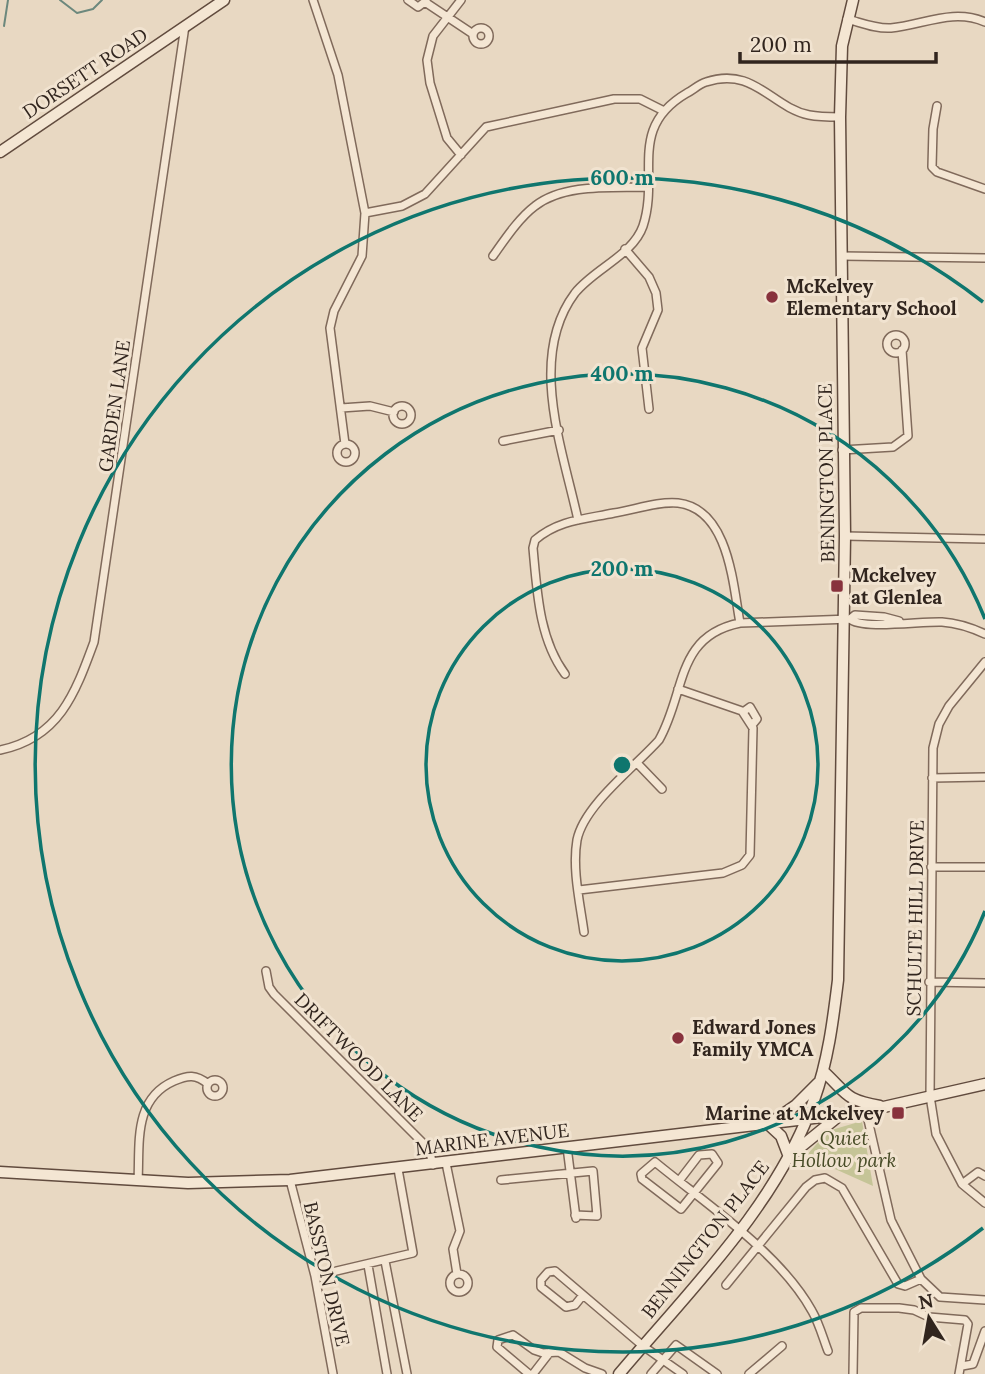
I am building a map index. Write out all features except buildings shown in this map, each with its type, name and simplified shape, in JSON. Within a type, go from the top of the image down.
[{"type":"main road","name":"DORSETT ROAD","points":[[0,152],[224,0]]},
{"type":"main road","name":"BENINGTON PLACE","points":[[822,1076],[838,980],[847,619],[842,450],[840,117],[842,46],[853,0]]},
{"type":"main road","points":[[840,1114],[789,1157],[781,1136],[768,1124],[796,1105],[822,1076],[858,1102],[884,1107]]},
{"type":"main road","name":"BENNINGTON PLACE","points":[[619,1374],[768,1193],[807,1119],[822,1076]]},
{"type":"main road","name":"MARINE AVENUE","points":[[0,1172],[138,1181],[290,1180],[433,1165],[866,1111],[985,1084]]},
{"type":"street","points":[[313,0],[338,75],[365,213],[362,256],[331,320],[330,339],[345,444]]},
{"type":"street","points":[[408,0],[415,7],[425,1],[473,34]]},
{"type":"street","points":[[461,0],[433,36],[427,60],[430,83],[447,138],[461,155]]},
{"type":"street","points":[[847,19],[878,28],[955,15],[973,16],[985,22]]},
{"type":"street","name":"GARDEN LANE","points":[[0,750],[29,742],[54,723],[80,676],[93,642],[186,25]]},
{"type":"street","points":[[578,520],[551,378],[555,332],[575,293],[625,249],[641,231],[644,222],[650,132],[675,100],[706,82],[731,79],[751,82],[807,115],[840,117]]},
{"type":"street","points":[[365,213],[402,206],[425,194],[479,133],[505,121],[614,99],[640,99],[664,111]]},
{"type":"street","points":[[937,106],[933,129],[932,167],[937,172],[985,189]]},
{"type":"street","points":[[493,256],[534,206],[547,199],[596,188],[647,187]]},
{"type":"street","points":[[625,249],[649,277],[656,293],[657,310],[642,348],[649,409]]},
{"type":"street","points":[[841,256],[985,258]]},
{"type":"street","points":[[842,450],[893,447],[908,436],[902,349]]},
{"type":"street","points":[[341,408],[370,406],[394,412]]},
{"type":"street","points":[[503,440],[559,430]]},
{"type":"street","points":[[565,674],[551,656],[544,630],[533,548],[535,540],[547,529],[578,520],[678,503],[704,516],[721,538],[731,571],[740,623]]},
{"type":"street","points":[[845,536],[985,539]]},
{"type":"street","points":[[583,932],[576,865],[581,828],[595,805],[638,764],[666,727],[688,660],[703,639],[723,626],[740,623],[847,619],[855,615],[871,615],[899,621],[945,622],[985,634]]},
{"type":"street","name":"SCHULTE HILL DRIVE","points":[[985,662],[960,690],[939,724],[933,748],[929,982],[930,1096],[936,1134],[962,1184],[985,1203]]},
{"type":"street","points":[[579,890],[723,873],[742,865],[750,855],[752,726],[743,712],[678,689]]},
{"type":"street","points":[[638,764],[662,789]]},
{"type":"street","points":[[932,778],[985,778]]},
{"type":"street","points":[[931,867],[985,867]]},
{"type":"street","name":"DRIFTWOOD LANE","points":[[266,971],[269,987],[274,994],[429,1149],[433,1165]]},
{"type":"street","points":[[929,982],[985,984]]},
{"type":"street","points":[[138,1181],[142,1118],[153,1094],[184,1077],[201,1077],[208,1084]]},
{"type":"street","points":[[866,1111],[888,1212],[921,1279],[940,1297],[985,1300]]},
{"type":"street","points":[[501,1180],[570,1172],[593,1171],[597,1216],[576,1217],[570,1172],[567,1147]]},
{"type":"street","points":[[679,1181],[699,1155],[712,1154],[718,1163],[694,1194],[681,1209],[642,1179],[641,1174],[655,1162],[679,1181],[694,1194],[757,1247],[796,1287],[813,1311],[828,1351]]},
{"type":"street","points":[[446,1163],[460,1231],[453,1249],[457,1274]]},
{"type":"street","points":[[315,1276],[412,1253],[398,1169]]},
{"type":"street","points":[[962,1184],[978,1172],[985,1176]]},
{"type":"street","points":[[726,1285],[808,1184],[820,1178],[830,1179],[842,1188],[898,1284],[905,1286],[921,1279]]},
{"type":"street","name":"BASSTON DRIVE","points":[[290,1180],[315,1276],[333,1374]]},
{"type":"street","points":[[385,1261],[407,1374]]},
{"type":"street","points":[[369,1265],[387,1374]]},
{"type":"street","points":[[583,1295],[575,1306],[566,1307],[541,1287],[541,1280],[548,1272],[555,1271],[643,1346],[683,1374]]},
{"type":"street","points":[[853,1374],[854,1312],[861,1308],[914,1310],[929,1317],[965,1320],[968,1324],[961,1370]]},
{"type":"street","points":[[961,1370],[973,1364],[985,1331]]},
{"type":"street","points":[[550,1352],[531,1374],[497,1347],[498,1340],[513,1335],[534,1350],[550,1352],[567,1355],[585,1368],[602,1374]]},
{"type":"street","points":[[651,1374],[676,1345],[717,1374]]},
{"type":"street","points":[[749,1374],[782,1346]]},
{"type":"green space","name":"Quiet Hollow park","points":[[862,1121],[873,1186],[806,1156],[828,1131]]},
{"type":"waterway","points":[[4,26],[8,0]]},
{"type":"waterway","points":[[60,0],[77,13],[93,9],[102,0]]},
{"type":"place","name":"McKelvey Elementary School","points":[[772,297]]},
{"type":"place","name":"Mckelvey at Glenlea","points":[[837,586]]},
{"type":"place","name":"Edward Jones Family YMCA","points":[[678,1038]]},
{"type":"place","name":"Marine at Mckelvey","points":[[898,1113]]}]
